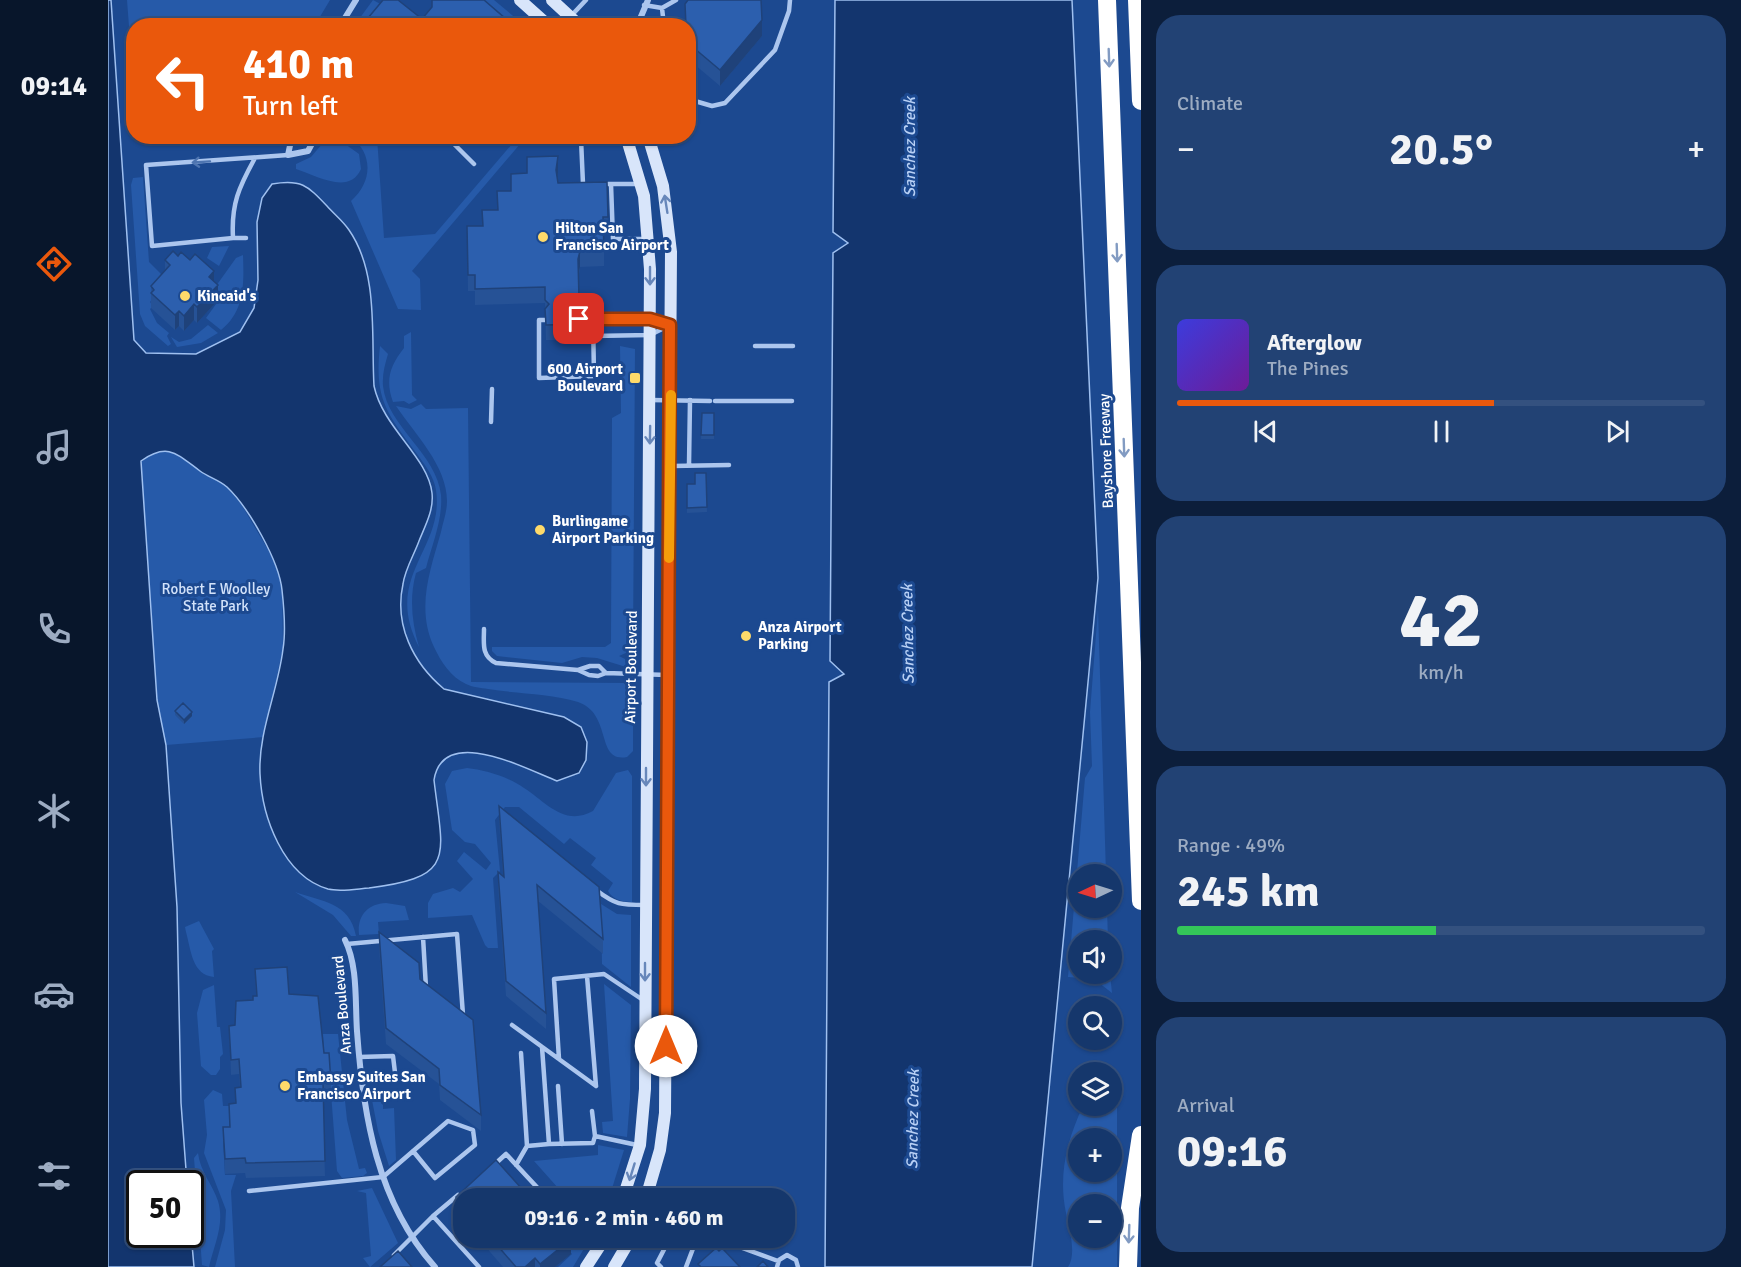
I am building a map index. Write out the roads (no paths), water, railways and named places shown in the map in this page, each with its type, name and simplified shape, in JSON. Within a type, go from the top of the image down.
[{"type":"highway","name":"Bayshore Freeway","points":[[1107,0],[1141,901]]},
{"type":"highway","points":[[1137,0],[1141,101]]},
{"type":"highway","points":[[1128,1267],[1130,1209],[1141,1135]]},
{"type":"main road","points":[[520,0],[540,18]]},
{"type":"main road","points":[[552,0],[572,18]]},
{"type":"main road","name":"Airport Boulevard","points":[[626,1188],[640,1145],[645,1089],[646,675],[650,400],[650,239],[641,184],[628,144]]},
{"type":"main road","points":[[649,1188],[660,1150],[665,1113],[671,400],[668,218],[663,186],[650,144]]},
{"type":"main road","points":[[649,466],[669,466]]},
{"type":"main road","points":[[648,556],[669,558]]},
{"type":"main road","points":[[646,740],[668,742]]},
{"type":"main road","points":[[645,905],[667,907]]},
{"type":"main road","points":[[640,1145],[660,1150]]},
{"type":"main road","points":[[586,1267],[599,1248]]},
{"type":"main road","points":[[614,1267],[625,1248]]},
{"type":"street","points":[[345,18],[356,0]]},
{"type":"street","points":[[640,18],[646,3]]},
{"type":"street","points":[[290,144],[288,155],[308,152],[312,144]]},
{"type":"street","name":"Anza Boulevard","points":[[346,942],[353,973],[366,1116],[383,1178],[414,1238],[435,1267]]},
{"type":"lane","points":[[577,18],[586,0]]},
{"type":"lane","points":[[646,3],[662,8],[676,0]]},
{"type":"lane","points":[[696,101],[712,106],[725,103],[775,50],[789,11],[790,0]]},
{"type":"lane","points":[[662,8],[663,18]]},
{"type":"lane","points":[[454,144],[474,164]]},
{"type":"lane","points":[[581,144],[583,184]]},
{"type":"lane","points":[[246,238],[152,246],[146,165],[288,155]]},
{"type":"lane","points":[[233,238],[231,214],[240,186],[255,158]]},
{"type":"lane","points":[[572,185],[592,184]]},
{"type":"lane","points":[[602,184],[641,184]]},
{"type":"lane","points":[[611,184],[613,239],[650,239]]},
{"type":"lane","points":[[579,319],[650,319],[670,325]]},
{"type":"lane","points":[[545,320],[539,320],[539,378],[594,376],[593,319]]},
{"type":"lane","points":[[593,336],[650,334],[670,325]]},
{"type":"lane","points":[[754,346],[793,346]]},
{"type":"lane","points":[[491,422],[492,389]]},
{"type":"lane","points":[[650,400],[792,401]]},
{"type":"lane","points":[[689,465],[690,400]]},
{"type":"lane","points":[[669,466],[729,465]]},
{"type":"lane","points":[[484,629],[485,652],[490,660],[496,663],[578,670],[598,676],[606,673],[667,675]]},
{"type":"lane","points":[[578,670],[599,666],[606,673]]},
{"type":"lane","points":[[586,883],[611,903],[645,905]]},
{"type":"lane","points":[[346,942],[457,934],[463,1017]]},
{"type":"lane","points":[[423,937],[427,994]]},
{"type":"lane","points":[[559,1059],[554,979],[604,974],[645,1002]]},
{"type":"lane","points":[[512,1025],[596,1086],[587,976]]},
{"type":"lane","points":[[542,1047],[549,1144]]},
{"type":"lane","points":[[516,1165],[527,1146],[520,1053]]},
{"type":"lane","points":[[359,1057],[393,1056],[396,1081]]},
{"type":"lane","points":[[558,1086],[562,1144]]},
{"type":"lane","points":[[527,1146],[592,1143],[595,1136],[592,1111]]},
{"type":"lane","points":[[249,1191],[383,1178],[413,1151],[448,1121],[473,1130],[475,1145],[435,1178],[413,1151]]},
{"type":"lane","points":[[595,1136],[640,1145]]},
{"type":"lane","points":[[488,1170],[506,1154],[538,1188]]},
{"type":"lane","points":[[388,1261],[453,1199]]},
{"type":"lane","points":[[433,1216],[479,1267]]},
{"type":"lane","points":[[661,1267],[657,1263],[665,1248]]},
{"type":"lane","points":[[686,1267],[693,1248]]},
{"type":"lane","points":[[739,1248],[778,1264],[784,1256],[790,1256],[796,1260],[798,1267]]},
{"type":"water","points":[[108,0],[111,0],[134,340],[146,353],[196,354],[240,332],[254,308],[258,280],[257,222],[262,198],[272,184],[290,182],[303,185],[314,193],[347,227],[359,247],[365,265],[372,305],[374,386],[386,415],[423,467],[432,493],[432,506],[403,584],[401,614],[408,642],[423,667],[444,689],[564,717],[581,727],[587,742],[586,760],[579,773],[557,781],[487,755],[469,753],[453,755],[441,763],[434,780],[441,845],[438,859],[431,869],[418,877],[369,888],[333,890],[312,882],[299,872],[278,843],[265,808],[262,791],[260,758],[262,743],[280,665],[284,635],[280,578],[269,550],[253,521],[227,487],[172,452],[158,452],[141,461],[157,700],[166,745],[177,907],[181,1103],[186,1170],[126,1170],[126,1248],[192,1248],[194,1267],[108,1267]]},
{"type":"water","name":"Sanchez Creek","points":[[835,0],[1072,0],[1098,578],[1071,864],[1068,864],[1068,891],[1032,1267],[825,1267],[829,682],[844,674],[830,661],[833,253],[848,243],[833,232]]},
{"type":"place","name":"Hilton San Francisco Airport","points":[[543,237]]},
{"type":"place","name":"Kincaid's","points":[[185,296]]},
{"type":"place","name":"600 Airport Boulevard","points":[[635,378]]},
{"type":"place","name":"Burlingame Airport Parking","points":[[540,530]]},
{"type":"place","name":"Anza Airport Parking","points":[[746,636]]},
{"type":"place","name":"Embassy Suites San Francisco Airport","points":[[285,1086]]},
{"type":"park label","name":"Robert E Woolley State Park","points":[[216,598]]}]
